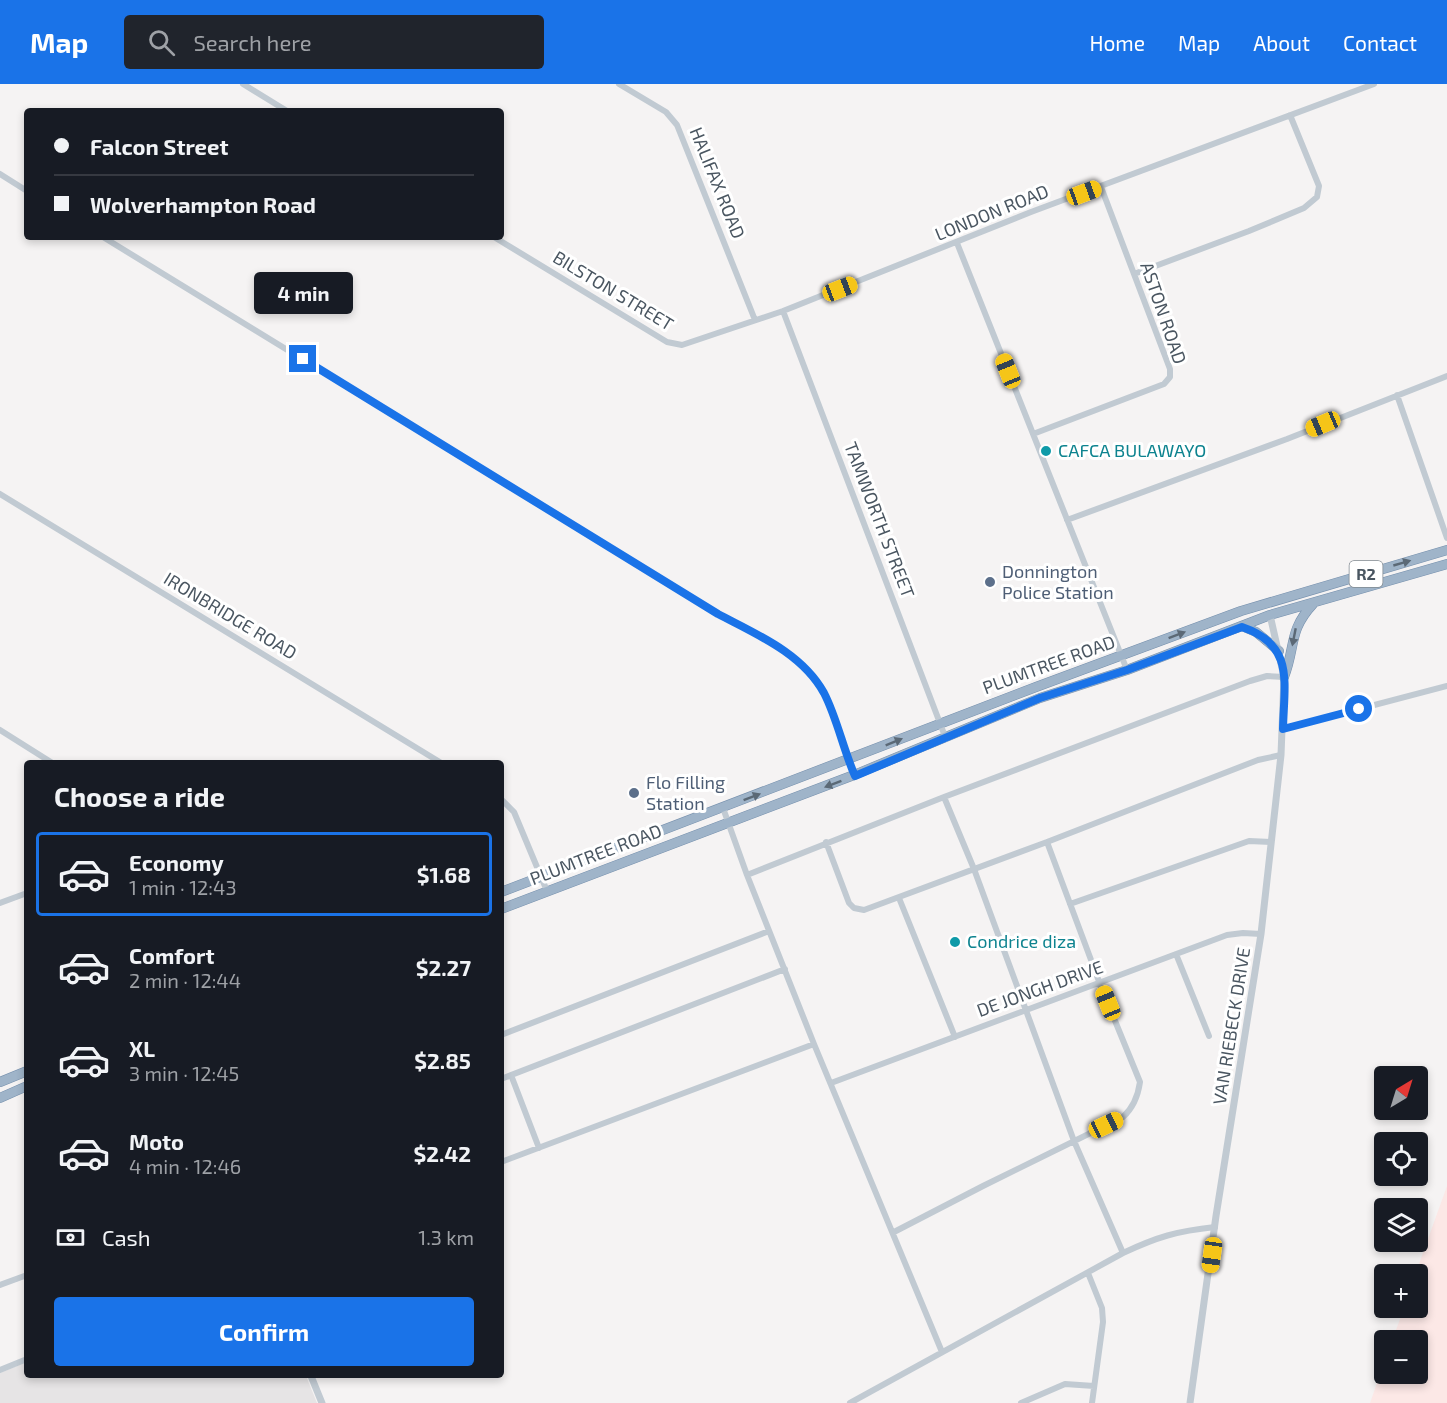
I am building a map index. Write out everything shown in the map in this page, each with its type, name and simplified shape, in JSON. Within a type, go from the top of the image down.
[{"type":"highway","name":"PLUMTREE ROAD","points":[[504,891],[940,723],[1241,611],[1447,550]]},
{"type":"highway","name":"PLUMTREE ROAD","points":[[504,908],[855,776],[1040,698],[1127,670],[1270,615],[1447,564]]},
{"type":"highway","points":[[1241,611],[1270,615],[1285,597]]},
{"type":"highway","points":[[1284,677],[1289,664],[1296,627],[1301,617],[1315,602]]},
{"type":"highway","points":[[1242,627],[1256,632],[1279,651]]},
{"type":"highway","points":[[0,1082],[24,1072]]},
{"type":"highway","points":[[0,1098],[24,1087]]},
{"type":"street","points":[[243,84],[282,108]]},
{"type":"street","name":"HALIFAX ROAD","points":[[619,84],[666,112],[677,125],[755,320]]},
{"type":"street","name":"LONDON ROAD","points":[[755,320],[957,243],[1031,212],[1374,84]]},
{"type":"street","points":[[1134,274],[1249,231],[1313,202],[1319,194],[1319,186],[1290,115]]},
{"type":"street","points":[[0,174],[24,188]]},
{"type":"street","name":"ASTON ROAD","points":[[1033,434],[1168,381],[1170,369],[1101,187]]},
{"type":"street","points":[[108,240],[718,614],[783,650],[804,667],[825,695],[855,776]]},
{"type":"street","name":"BILSTON STREET","points":[[499,240],[667,342],[682,345],[755,320]]},
{"type":"street","points":[[957,243],[1127,670]]},
{"type":"street","name":"TAMWORTH STREET","points":[[783,311],[946,739]]},
{"type":"street","points":[[1067,520],[1287,439],[1447,376]]},
{"type":"street","points":[[1397,395],[1447,538]]},
{"type":"street","name":"IRONBRIDGE ROAD","points":[[0,494],[436,760]]},
{"type":"street","name":"VAN RIEBECK DRIVE","points":[[1190,1403],[1261,934],[1281,755],[1284,677],[1270,615]]},
{"type":"street","points":[[747,875],[944,796],[1250,681],[1267,676],[1284,677]]},
{"type":"street","points":[[1283,729],[1447,687]]},
{"type":"street","points":[[0,730],[48,760]]},
{"type":"street","points":[[826,842],[851,906],[864,910],[1258,760],[1281,755]]},
{"type":"street","points":[[944,796],[974,869],[1074,1141],[1123,1253]]},
{"type":"street","points":[[504,802],[514,812],[547,891]]},
{"type":"street","points":[[723,808],[814,1044],[942,1352]]},
{"type":"street","points":[[1070,904],[1249,841],[1271,842]]},
{"type":"street","points":[[894,1232],[1123,1118],[1129,1112],[1138,1093],[1140,1082],[1100,984],[1047,842]]},
{"type":"street","points":[[0,903],[24,894]]},
{"type":"street","points":[[899,898],[955,1037]]},
{"type":"street","points":[[504,1034],[769,931]]},
{"type":"street","name":"DE JONGH DRIVE","points":[[831,1083],[1227,936],[1243,933],[1261,934]]},
{"type":"street","points":[[1176,954],[1209,1036]]},
{"type":"street","points":[[504,1078],[785,969]]},
{"type":"street","points":[[504,1161],[814,1044]]},
{"type":"street","points":[[511,1075],[539,1148]]},
{"type":"street","points":[[850,1403],[1123,1253],[1179,1231],[1215,1227]]},
{"type":"street","points":[[1088,1273],[1101,1308],[1103,1322],[1092,1403]]},
{"type":"street","points":[[0,1285],[24,1276]]},
{"type":"street","points":[[0,1370],[24,1360]]},
{"type":"street","points":[[312,1378],[322,1403]]},
{"type":"street","points":[[1021,1403],[1065,1384],[1094,1386]]},
{"type":"street","points":[[866,1395],[871,1403]]},
{"type":"shaded area","points":[[1447,1186],[1447,1403],[1370,1403],[1377,1384],[1428,1384],[1428,1330],[1396,1330],[1400,1318],[1428,1318],[1428,1264],[1419,1264],[1423,1252],[1428,1252],[1428,1239]]},
{"type":"shaded area","points":[[24,1363],[24,1378],[307,1378],[317,1403],[0,1403],[0,1373]]},
{"type":"place","name":"CAFCA BULAWAYO","points":[[1046,451]]},
{"type":"place","name":"Donnington Police Station","points":[[990,582]]},
{"type":"place","name":"Flo Filling Station","points":[[634,793]]},
{"type":"place","name":"Condrice diza","points":[[955,942]]},
{"type":"route","points":[[303,359],[718,614],[783,650],[804,667],[816,680],[825,695],[855,776],[1040,698],[1127,670],[1242,627],[1256,632],[1279,651],[1284,677],[1283,729],[1359,709]]}]
